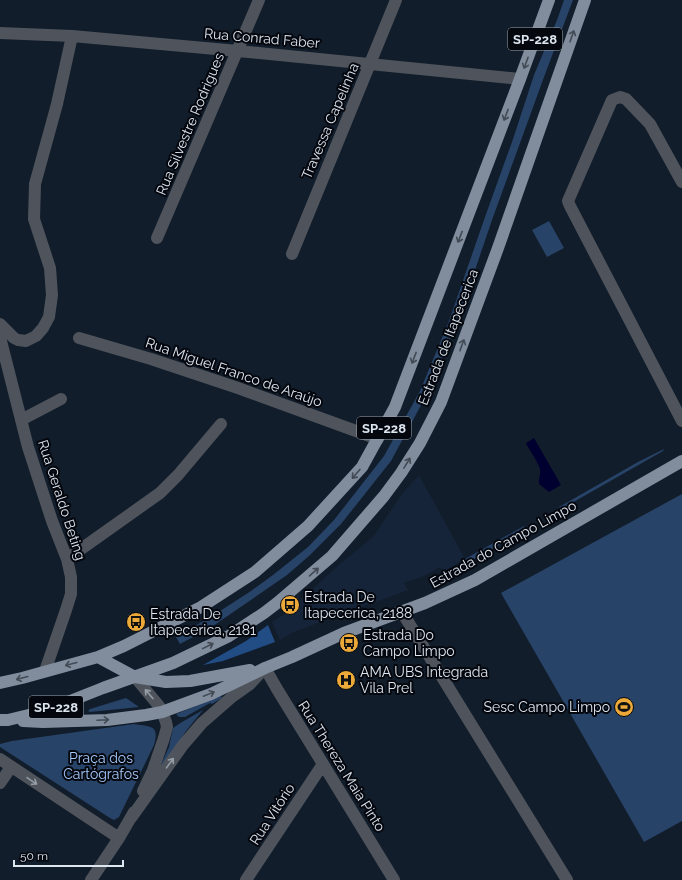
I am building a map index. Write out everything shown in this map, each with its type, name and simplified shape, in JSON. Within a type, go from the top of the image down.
[{"type":"main road","name":"Estrada de Itapecerica","points":[[0,683],[98,657],[128,644],[201,607],[255,572],[308,526],[339,494],[362,467],[395,407],[549,0]]},
{"type":"main road","name":"Estrada de Itapecerica","points":[[4,720],[45,711],[173,663],[229,636],[278,603],[332,556],[384,496],[420,443],[441,402],[498,248],[585,0]]},
{"type":"main road","name":"Estrada do Campo Limpo","points":[[4,720],[43,722],[107,720],[162,712],[211,694],[344,633],[425,603],[475,580],[682,461]]},
{"type":"main road","name":"Estrada do Campo Limpo","points":[[98,657],[135,677],[166,682],[190,681],[265,668]]},
{"type":"street","name":"Rua Silvestre Rodrigues","points":[[157,238],[259,0]]},
{"type":"street","name":"Travessa Capelinha","points":[[292,254],[396,0]]},
{"type":"street","name":"Rua Conrad Faber","points":[[0,32],[72,36],[238,50],[520,79]]},
{"type":"street","points":[[0,324],[14,338],[26,341],[36,336],[43,328],[49,317],[52,295],[50,268],[34,219],[35,184],[57,104],[72,36]]},
{"type":"street","points":[[682,182],[650,124],[626,99],[620,97],[612,100],[568,201],[682,421]]},
{"type":"street","name":"Rua Geraldo Beting","points":[[0,337],[28,447],[52,521],[67,559],[71,577],[71,594],[44,671]]},
{"type":"street","name":"Rua Miguel Franco de Araújo","points":[[79,338],[151,359],[238,388],[378,439]]},
{"type":"street","points":[[21,420],[61,399]]},
{"type":"street","points":[[67,559],[160,494],[221,424]]},
{"type":"street","points":[[402,612],[567,880]]},
{"type":"street","points":[[130,818],[183,745],[202,723],[233,696],[250,684],[265,668]]},
{"type":"street","name":"Rua Thereza Maia Pinto","points":[[265,668],[394,880]]},
{"type":"street","points":[[91,880],[119,838],[130,818],[153,770],[167,727],[162,712],[155,701],[135,677]]},
{"type":"street","points":[[0,759],[119,838]]},
{"type":"street","name":"Rua Vitório","points":[[246,880],[323,764]]},
{"type":"street","points":[[0,783],[11,767]]},
{"type":"shaded area","points":[[534,438],[561,485],[549,492],[539,484],[539,467],[526,443]]},
{"type":"shaded area","points":[[419,475],[465,559],[443,572],[440,567],[424,576],[404,583],[408,590],[294,632],[280,640],[272,622],[286,613],[341,563],[373,537],[402,494]]},
{"type":"shaded area","points":[[268,625],[275,642],[223,661],[203,665],[246,641]]},
{"type":"green space","points":[[564,0],[573,0],[492,220],[457,323],[427,394],[391,461],[341,524],[309,556],[287,575],[210,628],[180,644],[176,637],[251,591],[308,547],[334,520],[384,456],[420,391],[449,321],[534,75]]},
{"type":"green space","points":[[549,221],[564,248],[547,257],[532,230]]},
{"type":"green space","points":[[664,449],[663,451],[560,509],[559,507]]},
{"type":"green space","name":"Sesc Campo Limpo","points":[[682,494],[682,821],[644,842],[501,593]]},
{"type":"green space","points":[[524,526],[525,531],[467,563],[465,559]]},
{"type":"green space","points":[[221,696],[222,698],[212,704],[210,703],[185,717],[179,717],[176,714]]},
{"type":"green space","points":[[126,698],[139,707],[88,711],[90,709]]},
{"type":"green space","points":[[203,710],[186,731],[160,770],[159,769],[169,747],[173,728]]},
{"type":"green space","name":"Praça dos Cartógrafos","points":[[134,724],[149,726],[155,730],[156,738],[119,817],[114,820],[0,747],[0,744],[12,741]]},
{"type":"place","name":"Estrada De Itapecerica, 2188","points":[[290,605]]},
{"type":"place","name":"Estrada De Itapecerica, 2181","points":[[136,622]]},
{"type":"place","name":"Estrada Do Campo Limpo","points":[[349,643]]},
{"type":"place","name":"AMA UBS Integrada Vila Prel","points":[[346,680]]},
{"type":"place","name":"Sesc Campo Limpo","points":[[624,707]]}]
